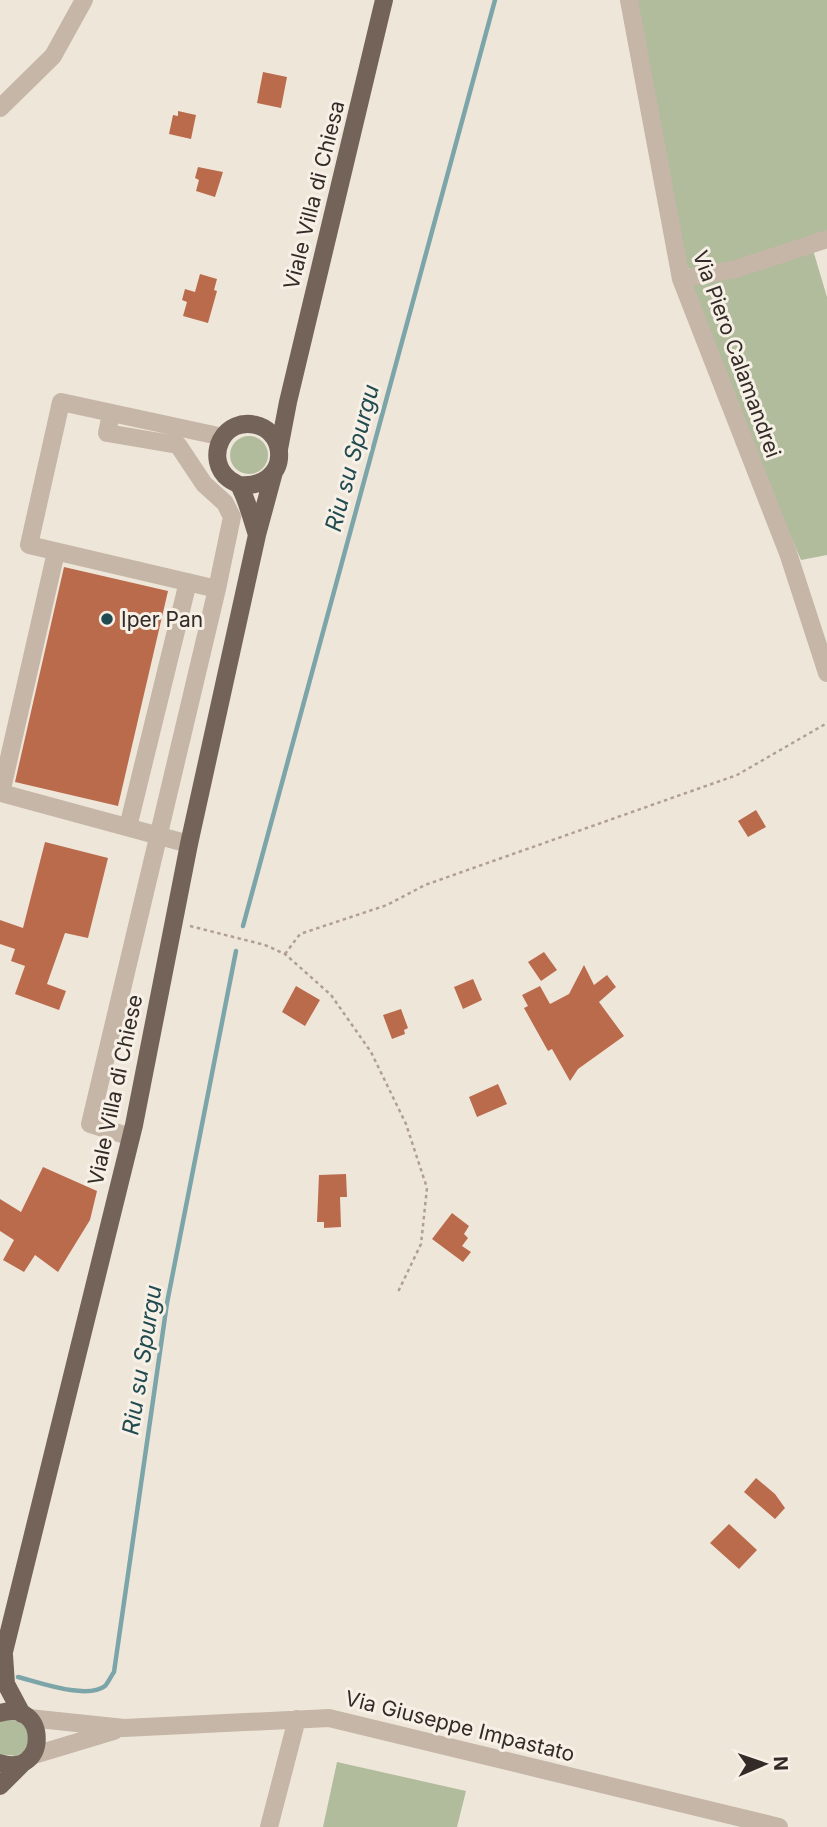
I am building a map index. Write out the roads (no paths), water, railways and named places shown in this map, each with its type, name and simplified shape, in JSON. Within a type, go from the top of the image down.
[{"type":"main road","name":"Viale Villa di Chiesa","points":[[257,535],[279,457],[288,402],[384,0]]},
{"type":"main road","points":[[260,425],[288,402]]},
{"type":"main road","points":[[274,472],[259,484],[240,485],[231,481],[219,465],[217,456],[223,437],[239,425],[249,423],[260,425],[275,439],[279,449]]},
{"type":"main road","points":[[240,485],[257,535]]},
{"type":"main road","name":"Viale Villa di Chiese","points":[[2,1660],[131,1137],[189,844],[257,535]]},
{"type":"main road","points":[[0,1786],[27,1759],[38,1741],[34,1725],[6,1684],[2,1660]]},
{"type":"main road","points":[[0,1713],[15,1711],[26,1716]]},
{"type":"main road","points":[[0,1763],[16,1765],[27,1759]]},
{"type":"street","points":[[0,108],[53,56],[84,0]]},
{"type":"street","name":"Via Piero Calamandrei","points":[[629,0],[681,279],[788,553],[827,673]]},
{"type":"street","points":[[681,279],[736,269],[827,239]]},
{"type":"street","points":[[217,589],[29,545],[61,402],[111,414],[107,433],[149,431],[223,437]]},
{"type":"street","points":[[131,1137],[90,1124],[232,517],[225,503],[204,484],[178,445],[149,431]]},
{"type":"street","points":[[56,552],[1,793],[189,844]]},
{"type":"street","points":[[128,827],[188,582]]},
{"type":"street","name":"Via Giuseppe Impastato","points":[[26,1716],[124,1728],[329,1718],[779,1827]]},
{"type":"street","points":[[269,1827],[297,1720]]},
{"type":"street","name":"Via Giuseppe Impastato","points":[[27,1759],[124,1728]]},
{"type":"waterway","name":"Riu su Spurgu","points":[[243,926],[495,0]]},
{"type":"waterway","name":"Riu su Spurgu","points":[[18,1677],[62,1689],[87,1691],[105,1686],[114,1672],[167,1303],[236,951]]},
{"type":"place","name":"Iper Pan","points":[[107,619]]}]
